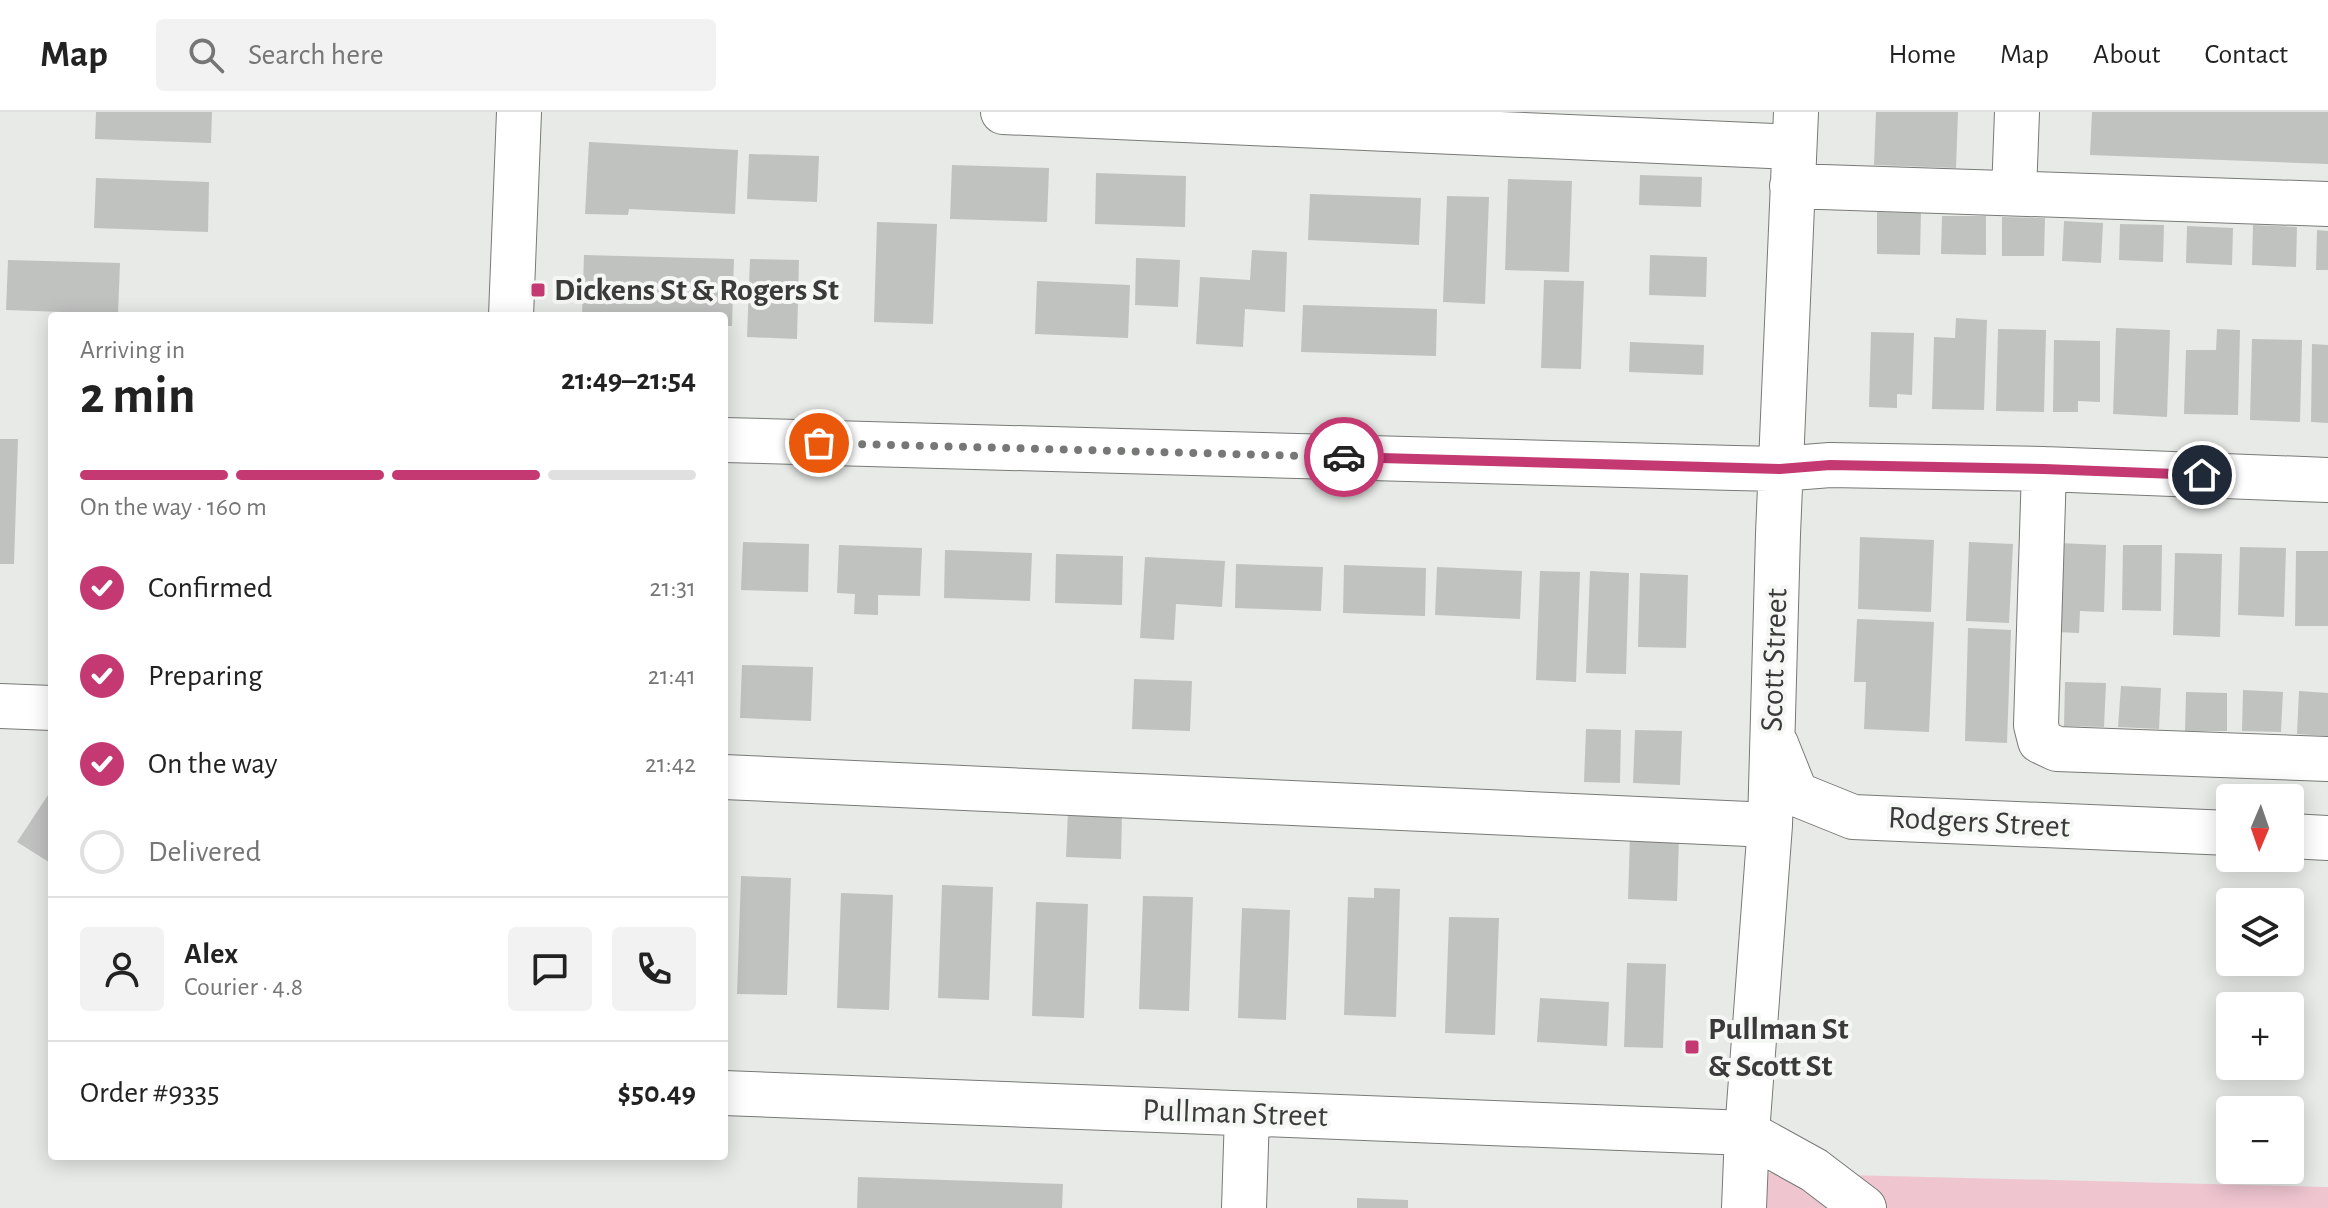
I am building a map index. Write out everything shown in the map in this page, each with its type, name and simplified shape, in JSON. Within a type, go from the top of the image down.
[{"type":"street","points":[[511,312],[519,112]]},
{"type":"street","points":[[1003,112],[1794,148],[2014,193],[2328,204]]},
{"type":"street","points":[[2014,193],[2017,112]]},
{"type":"street","name":"Scott Street","points":[[1744,1208],[1770,825],[1780,469],[1794,148]]},
{"type":"street","points":[[728,440],[1780,469],[1830,465],[2044,469],[2328,480]]},
{"type":"street","points":[[2044,469],[2036,725],[2040,741],[2057,749],[2328,759]]},
{"type":"street","points":[[0,706],[48,708]]},
{"type":"street","name":"Rodgers Street","points":[[1772,734],[1796,794],[1853,817],[2216,832]]},
{"type":"street","points":[[728,777],[1770,825]]},
{"type":"street","points":[[2304,837],[2328,838]]},
{"type":"street","name":"Pullman Street","points":[[728,1093],[1747,1133]]},
{"type":"street","points":[[1244,1208],[1247,1114]]},
{"type":"street","points":[[1747,1133],[1814,1170],[1864,1208]]},
{"type":"shaded area","points":[[1767,1173],[2328,1187],[2328,1208],[1766,1208]]},
{"type":"building","points":[[96,112],[212,112],[211,143],[95,139]]},
{"type":"building","points":[[1876,112],[1958,112],[1956,168],[1874,165]]},
{"type":"building","points":[[2092,112],[2328,112],[2328,164],[2090,155]]},
{"type":"building","points":[[589,142],[738,150],[735,214],[629,209],[628,215],[585,214]]},
{"type":"building","points":[[749,154],[819,156],[817,202],[747,199]]},
{"type":"building","points":[[952,165],[1049,168],[1047,222],[950,219]]},
{"type":"building","points":[[1096,173],[1186,176],[1185,227],[1095,224]]},
{"type":"building","points":[[1640,175],[1702,177],[1701,207],[1639,205]]},
{"type":"building","points":[[96,178],[209,182],[208,232],[94,228]]},
{"type":"building","points":[[1508,179],[1572,181],[1569,272],[1505,270]]},
{"type":"building","points":[[1310,194],[1421,198],[1419,245],[1308,240]]},
{"type":"building","points":[[1447,196],[1489,197],[1485,304],[1443,302]]},
{"type":"building","points":[[1877,212],[1921,213],[1920,255],[1877,254]]},
{"type":"building","points":[[1942,216],[1986,216],[1986,255],[1941,254]]},
{"type":"building","points":[[2002,217],[2045,218],[2044,256],[2002,256]]},
{"type":"building","points":[[2064,221],[2103,223],[2101,263],[2062,261]]},
{"type":"building","points":[[877,222],[937,224],[933,324],[874,322]]},
{"type":"building","points":[[2120,224],[2164,225],[2163,262],[2119,260]]},
{"type":"building","points":[[2253,225],[2297,227],[2296,267],[2252,265]]},
{"type":"building","points":[[2187,226],[2233,228],[2232,265],[2186,263]]},
{"type":"building","points":[[2317,230],[2328,231],[2328,270],[2316,270]]},
{"type":"building","points":[[1252,250],[1287,252],[1285,312],[1245,309],[1243,347],[1196,344],[1200,277],[1250,280]]},
{"type":"building","points":[[584,255],[734,259],[732,326],[728,326],[728,312],[582,312]]},
{"type":"building","points":[[1650,255],[1707,257],[1706,297],[1649,295]]},
{"type":"building","points":[[1136,258],[1180,260],[1178,307],[1135,305]]},
{"type":"building","points":[[750,259],[799,260],[797,339],[747,337]]},
{"type":"building","points":[[8,260],[120,263],[118,312],[6,310]]},
{"type":"building","points":[[1544,280],[1584,281],[1581,369],[1541,368]]},
{"type":"building","points":[[1037,281],[1130,285],[1128,338],[1035,334]]},
{"type":"building","points":[[1303,305],[1437,309],[1436,356],[1301,352]]},
{"type":"building","points":[[1956,318],[1987,320],[1984,410],[1932,409],[1934,337],[1955,338]]},
{"type":"building","points":[[2116,328],[2170,330],[2167,417],[2113,414]]},
{"type":"building","points":[[1998,329],[2046,330],[2044,412],[1996,411]]},
{"type":"building","points":[[2217,329],[2240,330],[2238,415],[2184,414],[2186,350],[2216,350]]},
{"type":"building","points":[[1871,332],[1914,333],[1912,395],[1897,394],[1897,408],[1869,407]]},
{"type":"building","points":[[2252,339],[2302,340],[2300,422],[2250,420]]},
{"type":"building","points":[[2054,340],[2100,341],[2100,402],[2078,401],[2078,412],[2053,412]]},
{"type":"building","points":[[1630,342],[1704,345],[1703,375],[1629,372]]},
{"type":"building","points":[[2312,344],[2328,345],[2328,423],[2311,422]]},
{"type":"building","points":[[0,439],[18,439],[14,564],[0,564]]},
{"type":"building","points":[[1860,537],[1934,540],[1931,612],[1858,609]]},
{"type":"building","points":[[743,542],[809,544],[808,592],[741,590]]},
{"type":"building","points":[[1969,542],[2013,544],[2009,623],[1966,621]]},
{"type":"building","points":[[2058,543],[2106,545],[2104,612],[2080,611],[2079,633],[2055,632]]},
{"type":"building","points":[[839,545],[922,548],[920,596],[878,595],[878,615],[854,614],[855,594],[837,593]]},
{"type":"building","points":[[2123,545],[2162,545],[2161,611],[2122,610]]},
{"type":"building","points":[[2240,547],[2286,548],[2284,617],[2238,615]]},
{"type":"building","points":[[945,550],[1032,553],[1030,601],[944,598]]},
{"type":"building","points":[[2296,551],[2328,551],[2328,626],[2295,626]]},
{"type":"building","points":[[2175,553],[2222,554],[2220,637],[2173,635]]},
{"type":"building","points":[[1056,554],[1123,556],[1122,605],[1055,603]]},
{"type":"building","points":[[1145,557],[1225,561],[1222,607],[1176,604],[1174,640],[1140,638]]},
{"type":"building","points":[[1236,564],[1323,567],[1321,611],[1235,608]]},
{"type":"building","points":[[1344,565],[1426,568],[1425,616],[1343,613]]},
{"type":"building","points":[[1437,567],[1522,571],[1520,619],[1435,615]]},
{"type":"building","points":[[1540,571],[1580,572],[1576,682],[1536,680]]},
{"type":"building","points":[[1590,571],[1629,573],[1626,674],[1586,673]]},
{"type":"building","points":[[1640,573],[1688,575],[1686,648],[1638,647]]},
{"type":"building","points":[[1857,619],[1934,622],[1929,732],[1864,729],[1866,682],[1854,682]]},
{"type":"building","points":[[1968,628],[2011,630],[2007,743],[1965,741]]},
{"type":"building","points":[[742,665],[813,667],[811,721],[740,718]]},
{"type":"building","points":[[1134,679],[1192,681],[1190,731],[1132,729]]},
{"type":"building","points":[[2065,682],[2106,683],[2104,727],[2064,726]]},
{"type":"building","points":[[2121,686],[2161,688],[2159,729],[2118,727]]},
{"type":"building","points":[[2243,690],[2283,692],[2281,732],[2242,731]]},
{"type":"building","points":[[2299,691],[2328,693],[2328,736],[2297,734]]},
{"type":"building","points":[[2186,692],[2227,693],[2227,731],[2185,731]]},
{"type":"building","points":[[1586,729],[1621,730],[1620,783],[1584,782]]},
{"type":"building","points":[[1635,730],[1682,731],[1680,785],[1633,783]]},
{"type":"building","points":[[48,795],[48,861],[17,842]]},
{"type":"building","points":[[1068,811],[1122,812],[1121,859],[1066,857]]},
{"type":"building","points":[[1630,836],[1679,837],[1677,901],[1628,899]]},
{"type":"building","points":[[741,876],[791,878],[787,995],[737,994]]},
{"type":"building","points":[[942,885],[993,887],[989,1000],[938,998]]},
{"type":"building","points":[[1374,888],[1400,889],[1396,1017],[1344,1015],[1348,897],[1374,898]]},
{"type":"building","points":[[841,893],[893,895],[889,1010],[837,1008]]},
{"type":"building","points":[[1143,896],[1193,897],[1189,1011],[1139,1009]]},
{"type":"building","points":[[1036,902],[1088,904],[1084,1018],[1032,1016]]},
{"type":"building","points":[[1242,908],[1290,910],[1286,1020],[1238,1018]]},
{"type":"building","points":[[1449,917],[1499,918],[1495,1035],[1445,1033]]},
{"type":"building","points":[[1627,963],[1666,964],[1663,1048],[1624,1047]]},
{"type":"building","points":[[1540,998],[1609,1002],[1607,1046],[1537,1042]]},
{"type":"building","points":[[858,1177],[1063,1184],[1062,1208],[857,1208]]},
{"type":"building","points":[[1357,1198],[1408,1200],[1408,1208],[1357,1208]]},
{"type":"way so far","points":[[819,443],[1344,457]]},
{"type":"place","name":"Dickens St & Rogers St","points":[[538,290]]},
{"type":"place","name":"Pullman St & Scott St","points":[[1692,1047]]},
{"type":"route","points":[[1344,457],[1780,469],[1830,465],[2202,475]]}]
